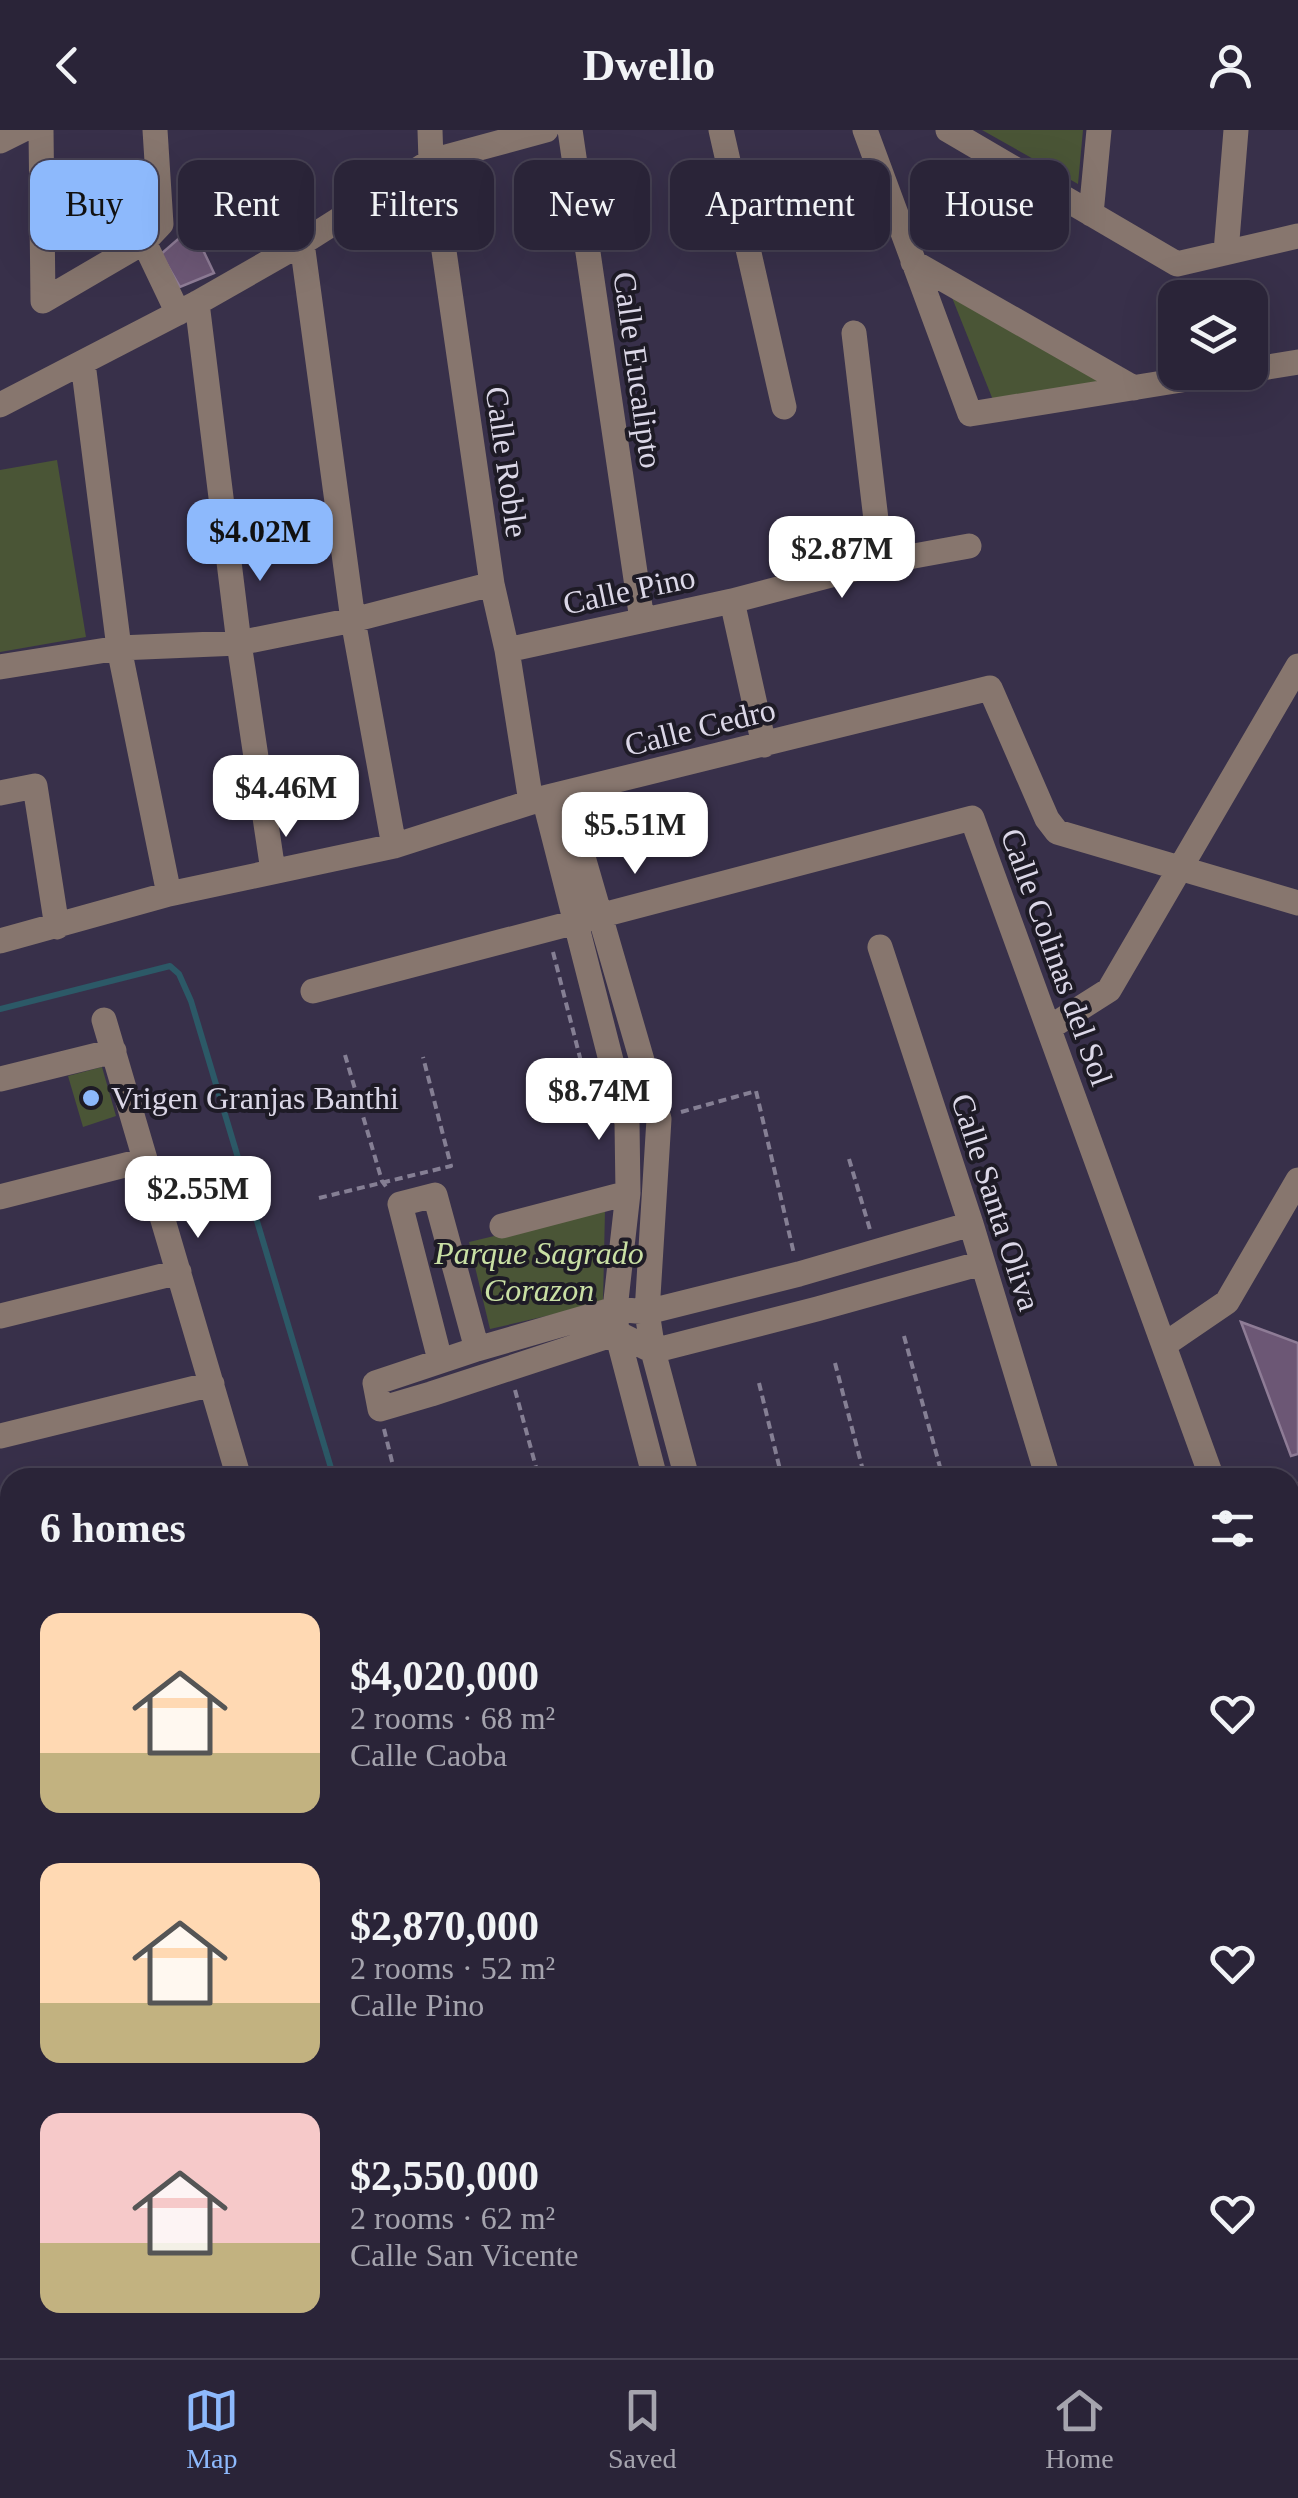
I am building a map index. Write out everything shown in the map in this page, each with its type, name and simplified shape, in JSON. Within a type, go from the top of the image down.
[{"type":"street","points":[[0,141],[22,130]]},
{"type":"street","points":[[41,130],[41,160]]},
{"type":"street","points":[[154,160],[155,130]]},
{"type":"street","name":"Calle Roble","points":[[430,130],[431,160]]},
{"type":"street","points":[[435,160],[546,130]]},
{"type":"street","name":"Calle Eucalipto","points":[[570,130],[642,620]]},
{"type":"street","points":[[720,130],[784,407]]},
{"type":"street","points":[[864,130],[970,414],[1158,384]]},
{"type":"street","points":[[948,130],[1177,264],[1298,236]]},
{"type":"street","points":[[1092,214],[1099,130]]},
{"type":"street","points":[[1226,252],[1236,130]]},
{"type":"street","points":[[158,246],[187,308],[272,871]]},
{"type":"street","points":[[42,250],[43,302],[125,250]]},
{"type":"street","points":[[0,405],[290,250]]},
{"type":"street","points":[[303,250],[353,620],[394,846]]},
{"type":"street","name":"Calle Roble","points":[[444,250],[492,584],[547,798]]},
{"type":"street","points":[[913,262],[1134,388]]},
{"type":"street","points":[[854,334],[881,562]]},
{"type":"street","points":[[83,362],[119,648],[169,894]]},
{"type":"street","points":[[1268,367],[1298,362]]},
{"type":"street","name":"Calle Pino","points":[[507,650],[732,601],[881,562],[969,546]]},
{"type":"street","points":[[0,667],[119,648],[240,644],[492,584]]},
{"type":"street","points":[[732,601],[764,745]]},
{"type":"street","points":[[1048,1028],[1110,990],[1298,666]]},
{"type":"street","name":"Calle Cedro","points":[[0,941],[169,894],[394,846],[547,798],[990,688],[1056,832],[1182,869]]},
{"type":"street","points":[[0,793],[34,786],[57,927]]},
{"type":"street","points":[[547,798],[601,915],[659,1118],[646,1312],[684,1468]]},
{"type":"street","points":[[547,798],[626,1123],[628,1194],[616,1321],[653,1468]]},
{"type":"street","name":"Calle Colinas del Sol","points":[[312,990],[972,818],[1208,1468]]},
{"type":"street","points":[[1182,869],[1298,904]]},
{"type":"street","name":"Calle Santa Oliva","points":[[880,947],[971,1224],[1045,1468]]},
{"type":"street","points":[[104,1020],[236,1468]]},
{"type":"street","points":[[0,1079],[114,1051]]},
{"type":"street","points":[[0,1196],[145,1160]]},
{"type":"street","points":[[1164,1345],[1227,1302],[1298,1180]]},
{"type":"street","points":[[502,1226],[628,1194]]},
{"type":"street","points":[[440,1360],[400,1204],[435,1195],[478,1349]]},
{"type":"street","points":[[616,1321],[509,1369],[380,1409],[374,1386],[379,1380],[440,1360],[616,1321],[971,1224]]},
{"type":"street","points":[[653,1351],[818,1310],[982,1263]]},
{"type":"street","points":[[0,1316],[179,1272]]},
{"type":"street","points":[[616,1321],[653,1351]]},
{"type":"street","points":[[0,1436],[212,1384]]},
{"type":"path","points":[[547,929],[599,1132]]},
{"type":"path","points":[[345,1055],[382,1181],[400,1204]]},
{"type":"path","points":[[319,1198],[452,1166],[423,1057]]},
{"type":"path","points":[[659,1118],[756,1091],[799,1274]]},
{"type":"path","points":[[850,1159],[876,1252]]},
{"type":"path","points":[[904,1336],[939,1468]]},
{"type":"path","points":[[836,1362],[862,1468]]},
{"type":"path","points":[[509,1369],[536,1468]]},
{"type":"path","points":[[758,1383],[779,1468]]},
{"type":"path","points":[[380,1409],[394,1468]]},
{"type":"green space","points":[[982,130],[1083,130],[1078,184],[1069,179],[1069,160],[1035,160]]},
{"type":"green space","points":[[949,290],[1115,384],[993,400]]},
{"type":"green space","points":[[57,460],[86,637],[0,652],[0,470]]},
{"type":"green space","points":[[102,1067],[116,1116],[83,1127],[68,1076]]},
{"type":"green space","name":"Parque Sagrado Corazon","points":[[605,1210],[603,1303],[490,1329],[469,1242]]},
{"type":"building","points":[[178,239],[178,250],[203,250],[214,273],[180,287],[161,254]]},
{"type":"building","points":[[1241,1322],[1298,1343],[1298,1454],[1291,1456]]},
{"type":"waterway","points":[[0,1009],[170,966],[179,974],[191,1001],[331,1468]]},
{"type":"place","name":"Vrigen Granjas Banthi","points":[[91,1098]]}]
